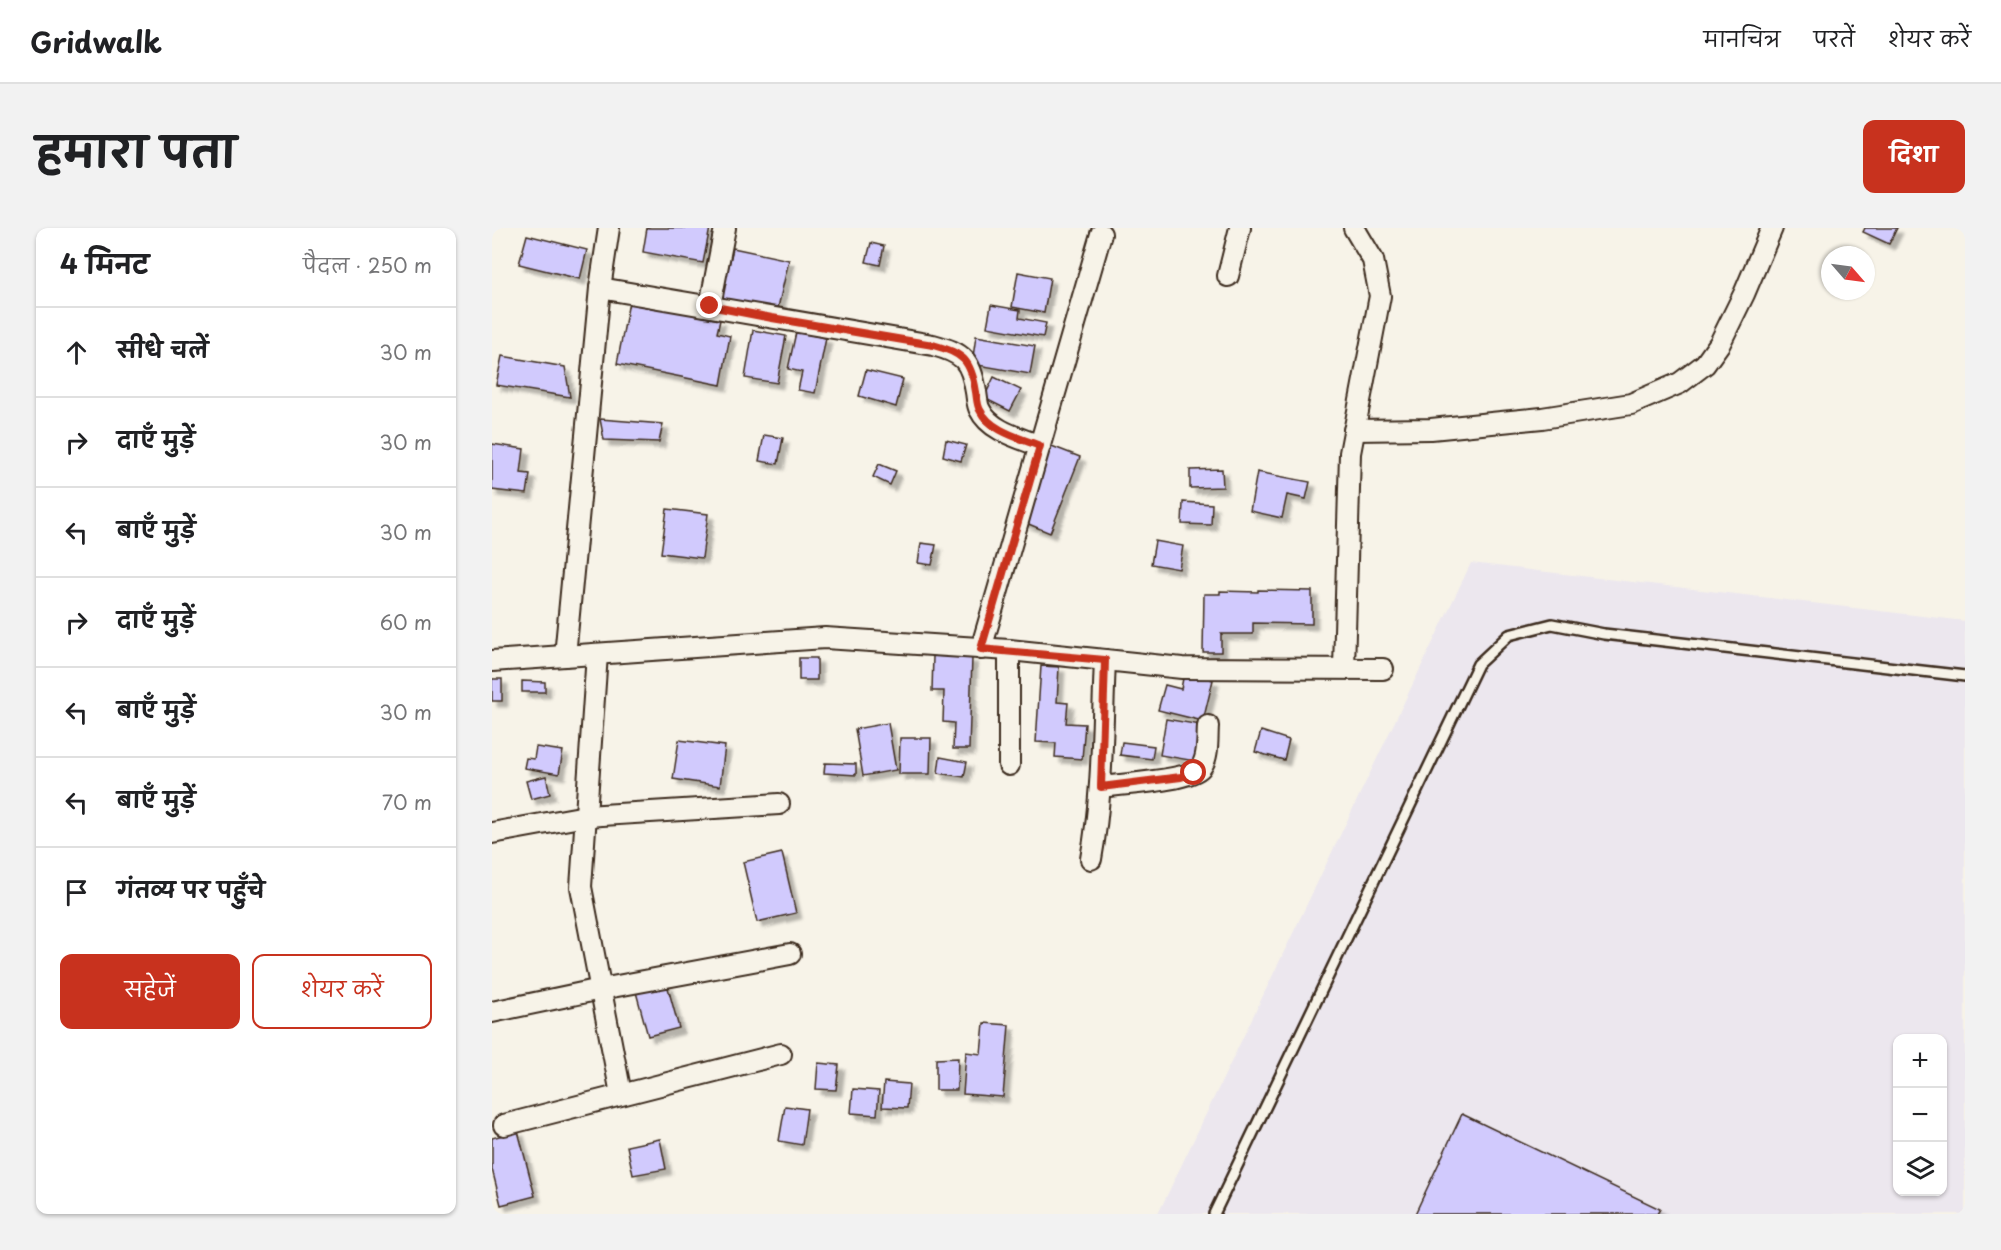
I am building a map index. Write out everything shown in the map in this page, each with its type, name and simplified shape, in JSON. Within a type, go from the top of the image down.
[{"type":"street","points":[[565,656],[600,288],[609,228]]},
{"type":"street","points":[[710,306],[725,228]]},
{"type":"street","points":[[1228,276],[1240,228]]},
{"type":"street","points":[[1344,668],[1350,453],[1380,296],[1373,260],[1354,228]]},
{"type":"street","points":[[1354,430],[1431,429],[1542,418],[1631,404],[1680,382],[1705,364],[1720,343],[1772,228]]},
{"type":"street","points":[[981,649],[1101,234]]},
{"type":"street","points":[[600,288],[953,350],[968,361],[974,376],[980,410],[990,422],[1004,432],[1040,446]]},
{"type":"street","points":[[492,661],[825,638],[1009,650],[1182,668],[1383,669]]},
{"type":"street","points":[[1009,650],[1009,765]]},
{"type":"street","points":[[597,654],[581,887],[621,1094]]},
{"type":"street","points":[[1091,859],[1098,822],[1101,787],[1105,660]]},
{"type":"street","points":[[1101,787],[1181,777],[1194,773],[1202,766],[1206,757],[1208,726]]},
{"type":"street","points":[[492,833],[586,816],[779,804]]},
{"type":"street","points":[[492,1012],[790,954]]},
{"type":"street","points":[[504,1125],[782,1054]]},
{"type":"lane","points":[[1214,1214],[1478,664],[1509,634],[1552,624],[1604,634],[1965,675]]},
{"type":"shaded area","points":[[1471,563],[1965,621],[1965,1214],[1158,1214]]},
{"type":"building","points":[[647,228],[710,228],[703,263],[643,252]]},
{"type":"building","points":[[1865,228],[1897,228],[1889,244],[1863,232]]},
{"type":"building","points":[[527,235],[587,250],[580,279],[519,264]]},
{"type":"building","points":[[871,243],[884,246],[880,265],[866,262]]},
{"type":"building","points":[[733,248],[789,260],[777,312],[721,299]]},
{"type":"building","points":[[1018,272],[1050,278],[1044,313],[1012,307]]},
{"type":"building","points":[[629,302],[720,320],[717,333],[730,336],[721,385],[617,364]]},
{"type":"building","points":[[991,305],[1020,310],[1019,318],[1046,323],[1043,337],[987,327]]},
{"type":"building","points":[[753,330],[786,336],[777,383],[745,378]]},
{"type":"building","points":[[796,332],[826,338],[815,393],[798,390],[802,372],[788,369]]},
{"type":"building","points":[[976,336],[1035,346],[1030,374],[972,364]]},
{"type":"building","points":[[502,356],[565,367],[570,397],[496,385]]},
{"type":"building","points":[[866,370],[903,379],[896,407],[859,396]]},
{"type":"building","points":[[994,377],[1021,390],[1010,411],[984,398]]},
{"type":"building","points":[[600,419],[663,424],[659,442],[604,440]]},
{"type":"building","points":[[764,435],[783,438],[778,464],[759,461]]},
{"type":"building","points":[[946,440],[966,445],[961,461],[943,456]]},
{"type":"building","points":[[492,444],[524,449],[521,473],[530,474],[527,494],[492,490]]},
{"type":"building","points":[[1049,445],[1080,457],[1050,533],[1019,520]]},
{"type":"building","points":[[879,464],[896,471],[890,485],[873,477]]},
{"type":"building","points":[[1222,469],[1223,487],[1190,488],[1190,470]]},
{"type":"building","points":[[1257,472],[1310,482],[1306,499],[1287,495],[1282,518],[1250,511]]},
{"type":"building","points":[[1183,502],[1212,504],[1211,525],[1182,524]]},
{"type":"building","points":[[667,509],[708,514],[702,558],[661,553]]},
{"type":"building","points":[[1155,541],[1183,546],[1179,569],[1151,564]]},
{"type":"building","points":[[921,543],[936,545],[932,565],[918,563]]},
{"type":"building","points":[[1258,590],[1312,591],[1312,624],[1253,623],[1253,634],[1221,634],[1221,652],[1203,652],[1204,594],[1220,594],[1220,591],[1258,592]]},
{"type":"building","points":[[933,656],[972,658],[969,749],[953,749],[954,723],[943,722],[944,691],[932,691]]},
{"type":"building","points":[[799,658],[817,658],[817,680],[799,680]]},
{"type":"building","points":[[1041,666],[1059,667],[1057,702],[1068,703],[1066,723],[1085,724],[1082,759],[1055,757],[1056,743],[1036,742]]},
{"type":"building","points":[[1184,673],[1213,680],[1203,721],[1158,710],[1165,685],[1181,689]]},
{"type":"building","points":[[492,679],[502,679],[502,701],[492,701]]},
{"type":"building","points":[[522,681],[545,682],[545,692],[522,692]]},
{"type":"building","points":[[1166,719],[1201,725],[1195,761],[1160,755]]},
{"type":"building","points":[[888,723],[896,770],[863,776],[855,729]]},
{"type":"building","points":[[1261,731],[1289,740],[1284,760],[1255,752]]},
{"type":"building","points":[[900,738],[931,738],[930,774],[899,774]]},
{"type":"building","points":[[679,740],[725,746],[720,786],[673,779]]},
{"type":"building","points":[[1122,742],[1154,746],[1152,759],[1120,755]]},
{"type":"building","points":[[536,747],[563,751],[559,774],[524,768],[526,758],[534,759]]},
{"type":"building","points":[[940,757],[967,762],[964,777],[938,773]]},
{"type":"building","points":[[825,763],[856,764],[856,775],[824,773]]},
{"type":"building","points":[[546,776],[550,794],[531,799],[526,781]]},
{"type":"building","points":[[782,853],[796,913],[757,922],[743,862]]},
{"type":"building","points":[[667,984],[679,1028],[648,1036],[636,992]]},
{"type":"building","points":[[984,1023],[1009,1025],[1003,1097],[963,1094],[966,1052],[981,1054]]},
{"type":"building","points":[[958,1058],[957,1090],[936,1090],[936,1059]]},
{"type":"building","points":[[818,1063],[839,1065],[836,1090],[816,1089]]},
{"type":"building","points":[[884,1082],[909,1084],[907,1108],[882,1107]]},
{"type":"building","points":[[853,1089],[879,1091],[877,1115],[851,1113]]},
{"type":"building","points":[[785,1106],[807,1109],[802,1145],[779,1141]]},
{"type":"building","points":[[1462,1114],[1660,1209],[1657,1214],[1415,1214]]},
{"type":"building","points":[[518,1131],[535,1196],[501,1205],[492,1169],[492,1138]]},
{"type":"building","points":[[660,1139],[666,1169],[633,1175],[627,1146]]},
{"type":"route","points":[[710,306],[933,345],[953,350],[968,361],[974,376],[980,410],[990,422],[1004,432],[1040,446],[981,649],[1105,660],[1101,787],[1181,777],[1194,773]]}]
